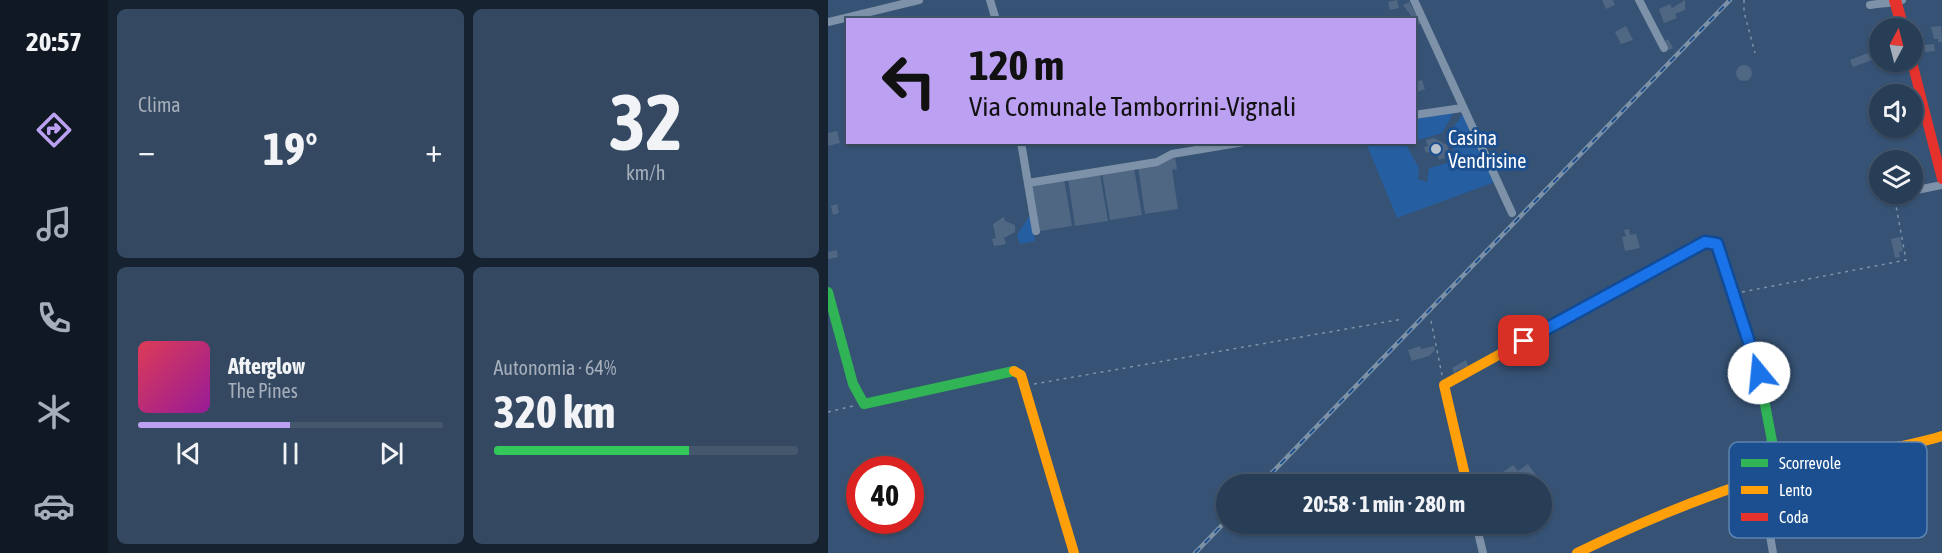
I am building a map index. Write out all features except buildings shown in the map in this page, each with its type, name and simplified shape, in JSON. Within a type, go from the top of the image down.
[{"type":"street","points":[[828,22],[919,0]]},
{"type":"street","points":[[990,0],[995,18]]},
{"type":"street","points":[[1414,0],[1512,213]]},
{"type":"street","points":[[1639,0],[1664,48]]},
{"type":"street","points":[[1895,0],[1900,18]]},
{"type":"street","points":[[1870,5],[1880,3],[1889,5],[1902,0]]},
{"type":"street","points":[[1915,72],[1942,179],[1923,187]]},
{"type":"street","points":[[1416,115],[1462,108]]},
{"type":"street","points":[[1021,144],[1036,231]]},
{"type":"street","points":[[1028,183],[1157,162],[1172,154],[1232,144]]},
{"type":"street","points":[[1465,474],[1444,385],[1705,242],[1717,244],[1735,294],[1759,373],[1772,442]]},
{"type":"street","points":[[828,292],[853,384],[864,404],[1011,370],[1021,375],[1074,553]]},
{"type":"street","points":[[1921,442],[1938,439]]},
{"type":"street","points":[[1577,553],[1687,504],[1729,489]]},
{"type":"street","points":[[1478,534],[1483,553]]},
{"type":"street","points":[[1770,538],[1773,553]]},
{"type":"path","points":[[1744,0],[1744,12],[1755,53]]},
{"type":"path","points":[[1735,294],[1906,260],[1896,204]]},
{"type":"path","points":[[1025,386],[1403,319]]},
{"type":"path","points":[[1431,321],[1444,385]]},
{"type":"path","points":[[828,412],[864,404]]},
{"type":"shaded area","points":[[1454,112],[1442,133],[1416,141],[1416,117]]},
{"type":"shaded area","points":[[1463,114],[1495,182],[1397,218],[1366,144],[1406,144],[1419,168],[1418,179],[1427,182],[1429,168],[1452,162],[1455,158],[1450,132]]},
{"type":"shaded area","points":[[1030,215],[1035,241],[1020,244],[1017,235]]},
{"type":"railway","points":[[1271,474],[1730,0]]},
{"type":"railway","points":[[1195,553],[1216,531]]},
{"type":"traffic: fast","points":[[1695,247],[1705,242],[1717,244],[1759,373],[1772,442]]},
{"type":"traffic: fast","points":[[828,292],[853,384],[864,404],[1014,371]]},
{"type":"traffic: slow","points":[[1465,474],[1444,385],[1695,247]]},
{"type":"traffic: slow","points":[[1014,371],[1021,375],[1074,553]]},
{"type":"traffic: slow","points":[[1920,442],[1942,436]]},
{"type":"traffic: slow","points":[[1577,553],[1633,527],[1729,490]]},
{"type":"traffic: jam","points":[[1895,0],[1900,18]]},
{"type":"traffic: jam","points":[[1915,72],[1942,179]]},
{"type":"place","name":"Casina Vendrisine","points":[[1436,149]]},
{"type":"route","points":[[1524,341],[1705,242],[1717,244],[1759,373]]}]
